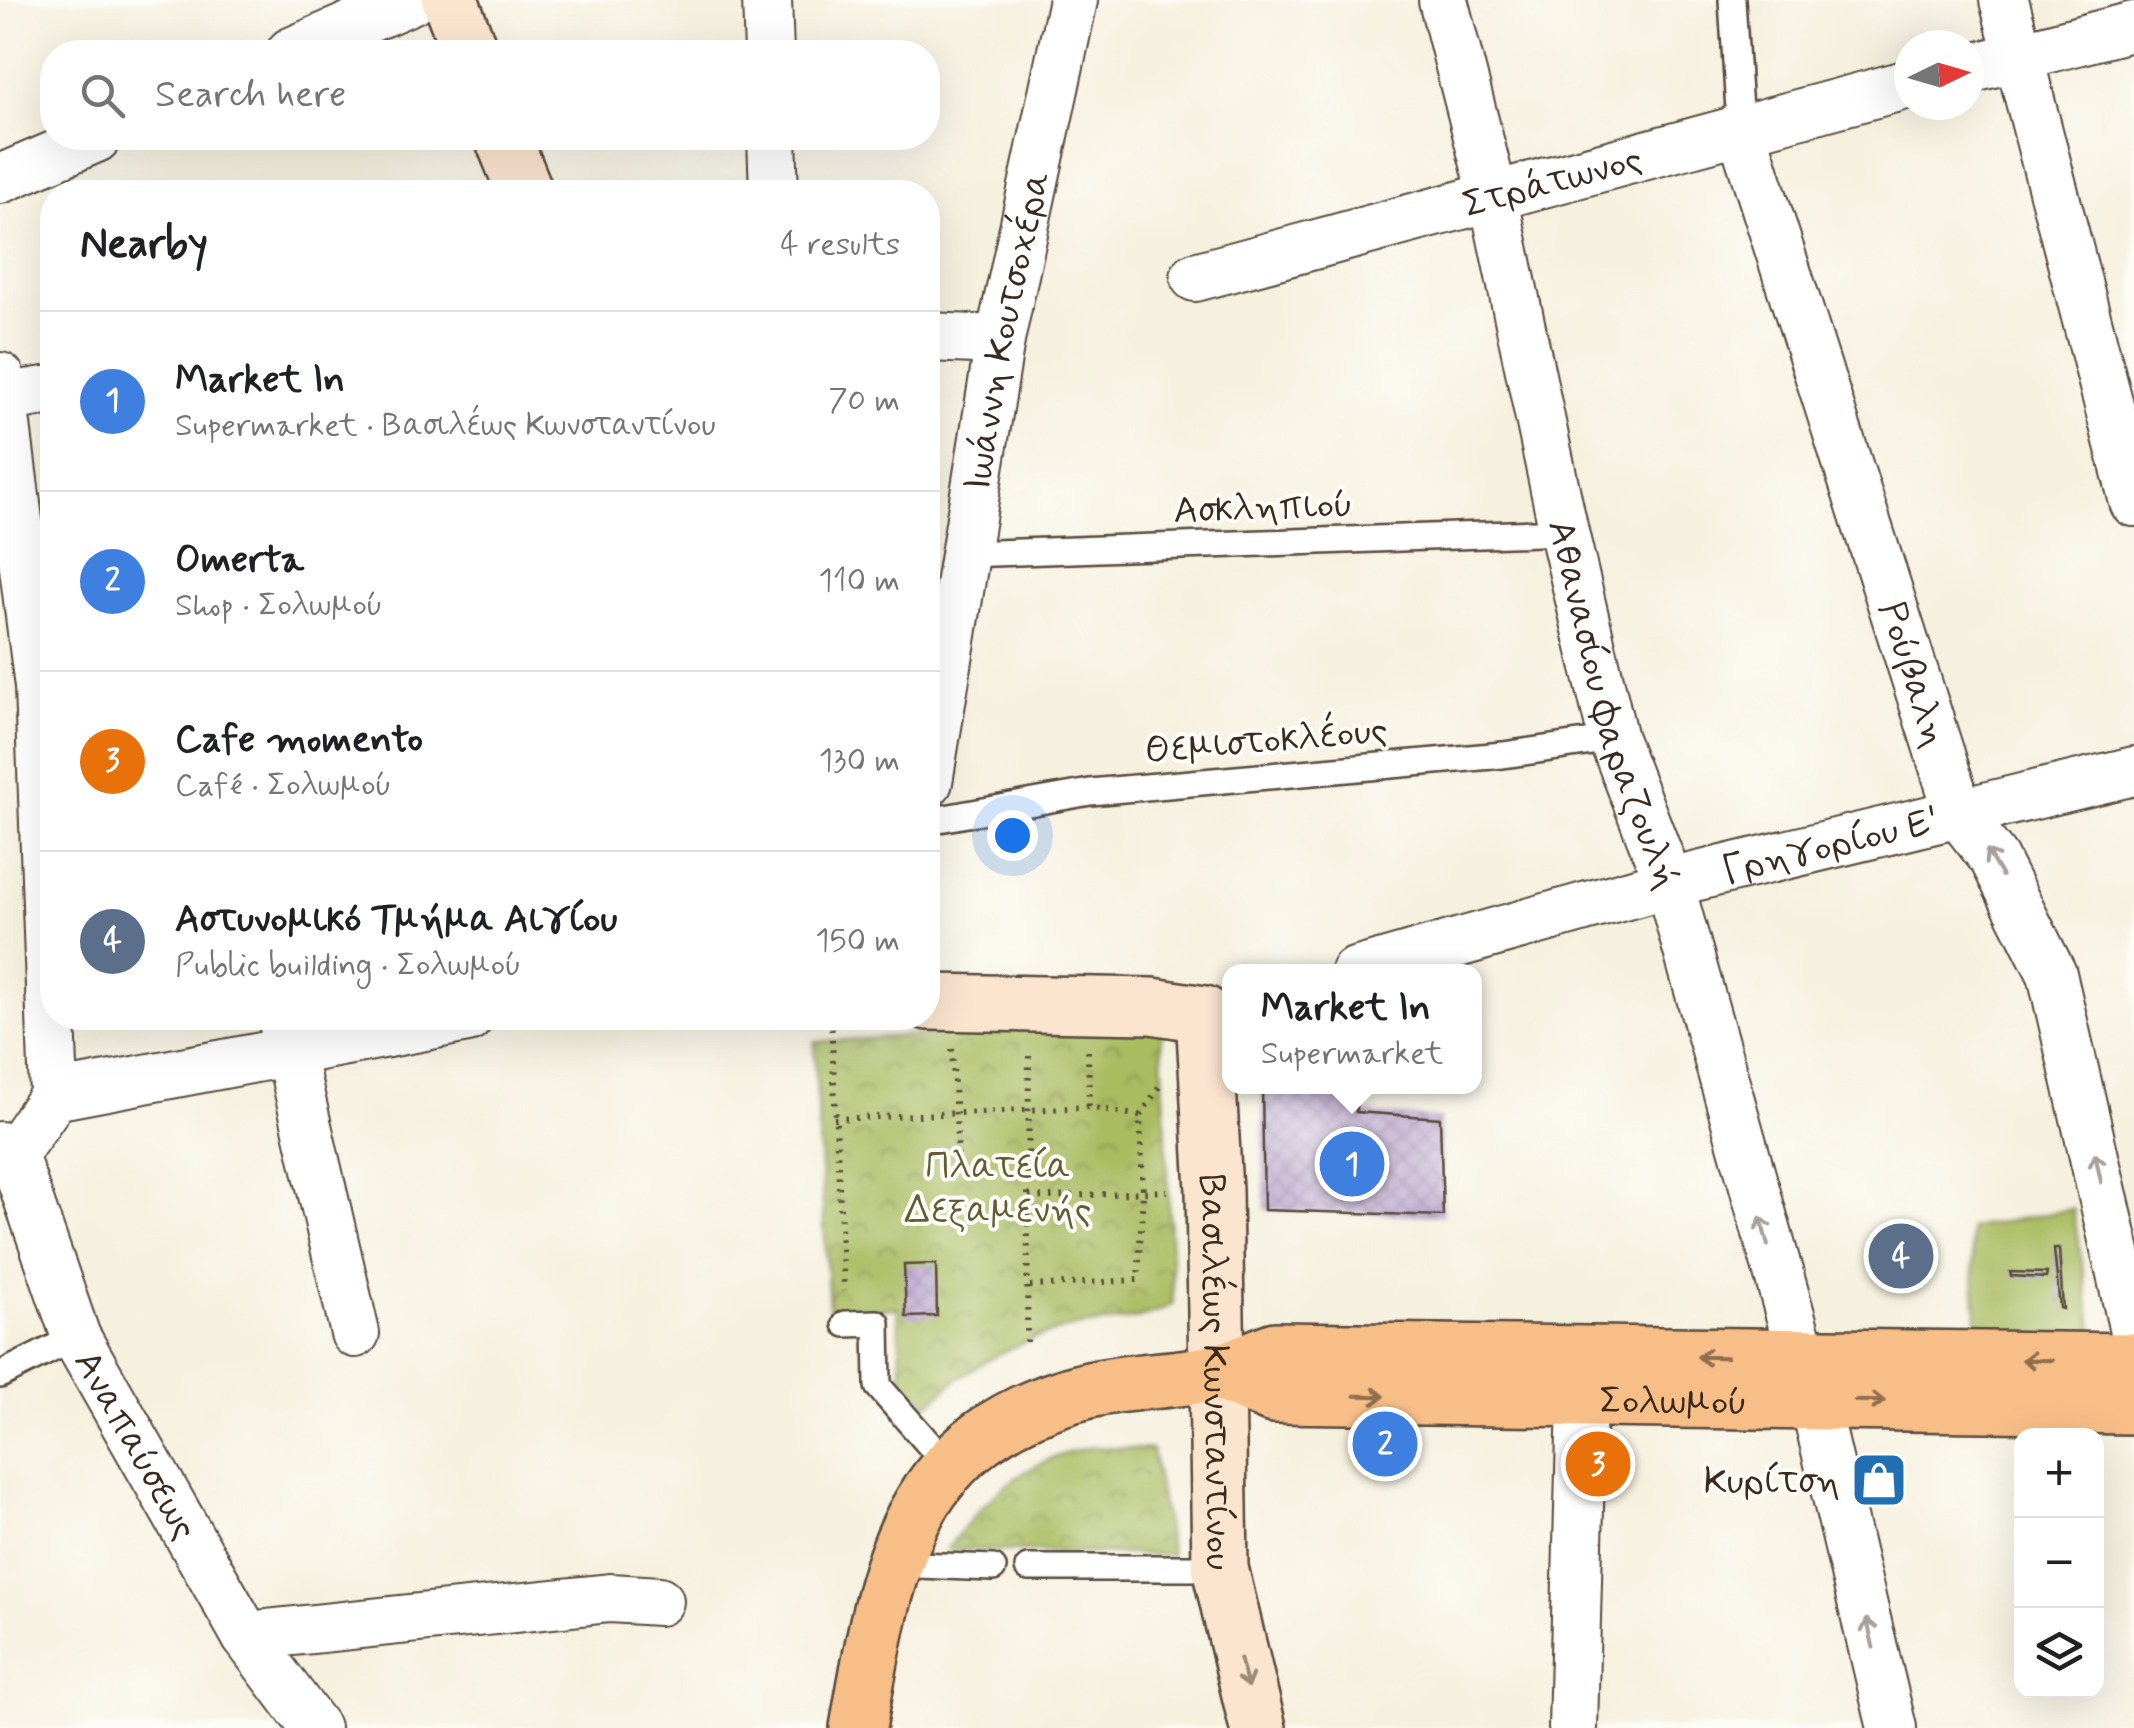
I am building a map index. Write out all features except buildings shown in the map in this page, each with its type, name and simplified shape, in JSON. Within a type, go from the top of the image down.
[{"type":"main road","name":"Σολωμού","points":[[858,1728],[893,1564],[916,1511],[948,1467],[991,1427],[1046,1403],[1132,1381],[1218,1372],[1275,1350],[1807,1379],[2134,1406]]},
{"type":"main road","name":"Σολωμού","points":[[1218,1372],[1273,1395],[1582,1398],[1807,1379],[2134,1361]]},
{"type":"street","points":[[319,40],[411,0]]},
{"type":"street","points":[[450,0],[465,40]]},
{"type":"street","points":[[767,0],[768,40]]},
{"type":"street","name":"Ιωάννη Κουτσοχέρα","points":[[940,706],[1000,340],[1074,0]]},
{"type":"street","name":"Αθανασίου Φαραζουλή","points":[[1442,0],[1493,194],[1564,532],[1613,739],[1668,883],[1807,1379],[1892,1728]]},
{"type":"street","points":[[2004,0],[2134,502]]},
{"type":"street","points":[[1984,64],[2134,26]]},
{"type":"street","name":"Στράτωνος","points":[[1195,277],[1740,126],[1894,88]]},
{"type":"street","name":"Ρούβαλη","points":[[1740,126],[1960,814],[1994,860],[2052,974],[2134,1331]]},
{"type":"street","points":[[0,179],[68,150]]},
{"type":"street","points":[[509,150],[520,180]]},
{"type":"street","points":[[772,150],[774,180]]},
{"type":"street","points":[[940,338],[1000,340]]},
{"type":"street","points":[[40,390],[1,391],[31,688],[40,848]]},
{"type":"street","name":"Γρηγορίου Ε'","points":[[1383,964],[1668,883],[2134,772]]},
{"type":"street","points":[[940,1002],[1217,1010]]},
{"type":"street","name":"Βασιλέως Κωνσταντίνου","points":[[1217,1010],[1220,1568],[1258,1728]]},
{"type":"street","points":[[50,1030],[54,1096]]},
{"type":"street","points":[[7,1150],[54,1096],[286,1034],[332,1030]]},
{"type":"street","points":[[286,1034],[354,1333]]},
{"type":"street","name":"Αναπαύσεως","points":[[7,1150],[76,1338],[246,1636],[315,1728]]},
{"type":"street","points":[[1573,1728],[1582,1398]]},
{"type":"street","points":[[246,1636],[610,1598],[659,1601]]},
{"type":"lane","name":"Ρούβαλη","points":[[1732,0],[1740,126]]},
{"type":"lane","name":"Ασκληπιού","points":[[964,554],[1564,532]]},
{"type":"lane","name":"Θεμιστοκλέους","points":[[940,819],[1090,792],[1503,755],[1613,739]]},
{"type":"lane","points":[[846,1324],[877,1323],[878,1386],[948,1467]]},
{"type":"lane","points":[[0,1375],[76,1338]]},
{"type":"lane","points":[[893,1564],[993,1568]]},
{"type":"lane","points":[[1028,1568],[1220,1568]]},
{"type":"path","points":[[940,1009],[958,1154]]},
{"type":"path","points":[[1030,1286],[1138,1280],[1143,1194],[1140,1116],[1217,1010]]},
{"type":"path","points":[[830,1030],[842,1266]]},
{"type":"path","points":[[1088,1042],[1089,1107]]},
{"type":"path","points":[[1027,1342],[1029,1051]]},
{"type":"path","points":[[834,1119],[1089,1107],[1140,1116]]},
{"type":"path","points":[[1029,1198],[1170,1191]]},
{"type":"green space","name":"Πλατεία Δεξαμενής","points":[[1087,1025],[1161,1025],[1173,1303],[1149,1315],[1070,1328],[1031,1340],[977,1367],[929,1404],[902,1378],[898,1308],[829,1309],[814,1042]]},
{"type":"green space","points":[[2073,1209],[2095,1343],[1979,1342],[1970,1228]]},
{"type":"green space","points":[[1093,1447],[1152,1450],[1171,1555],[947,1549],[977,1512],[1009,1483],[1047,1461]]},
{"type":"place","name":"Market In","points":[[1352,1164]]},
{"type":"place","name":"Αστυνομικό Τμήμα Αιγίου","points":[[1901,1256]]},
{"type":"place","name":"Omerta","points":[[1385,1444]]},
{"type":"place","name":"Cafe momento","points":[[1598,1464]]},
{"type":"place","name":"Κυρίτση","points":[[1879,1480]]}]
